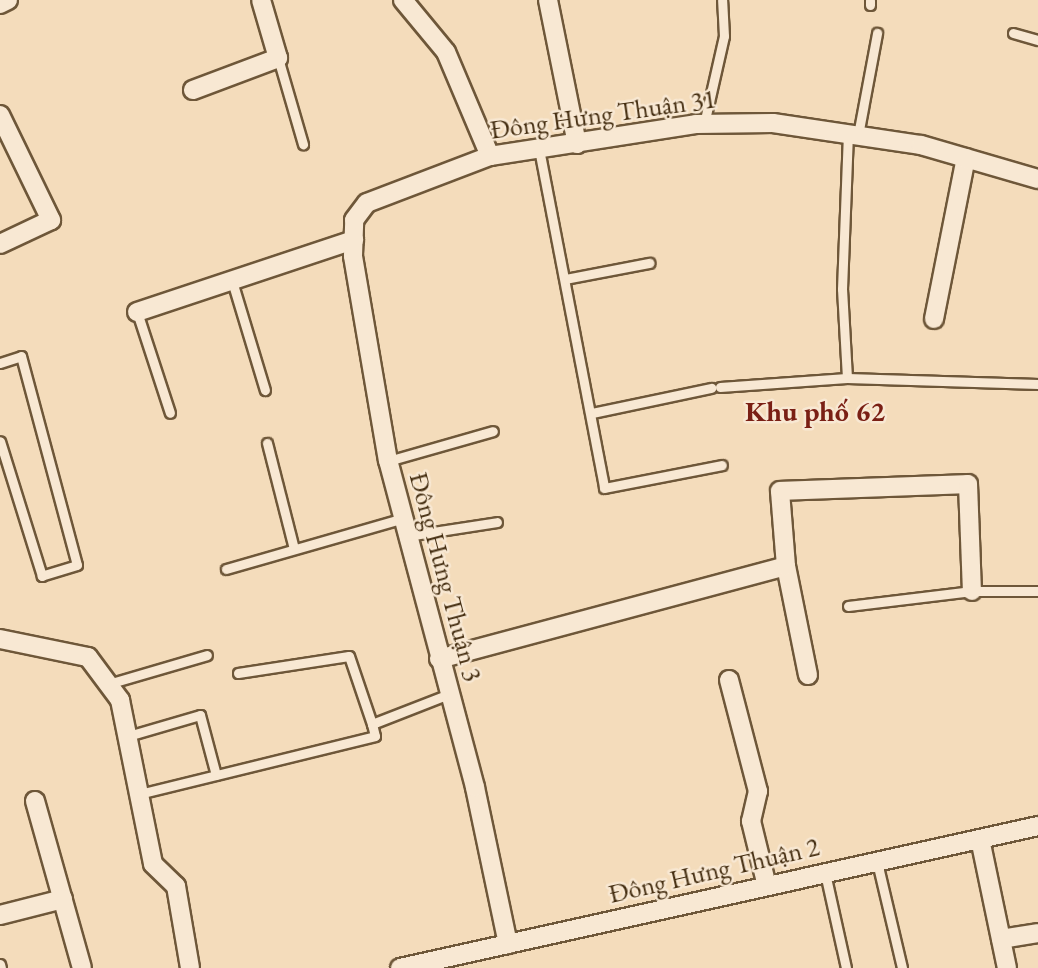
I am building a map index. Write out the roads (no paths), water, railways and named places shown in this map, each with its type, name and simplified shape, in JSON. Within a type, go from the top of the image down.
[{"type":"street","points":[[0,4],[8,0]]},
{"type":"street","points":[[193,90],[278,58],[261,0]]},
{"type":"street","points":[[403,0],[446,52],[490,156]]},
{"type":"street","points":[[548,0],[577,144]]},
{"type":"street","points":[[0,114],[51,220],[0,244]]},
{"type":"street","name":"Đông Hưng Thuận 31","points":[[354,220],[368,203],[490,156],[704,124],[773,123],[853,134],[966,158],[1038,179]]},
{"type":"street","points":[[934,319],[966,158]]},
{"type":"street","name":"Đông Hưng Thuận 3","points":[[354,220],[354,240],[388,461],[403,527],[449,694],[508,944]]},
{"type":"street","points":[[137,312],[354,240]]},
{"type":"street","points":[[808,675],[786,566],[780,491],[968,484],[972,591]]},
{"type":"street","points":[[439,659],[786,566]]},
{"type":"street","points":[[0,639],[88,657],[120,700],[153,864],[176,887],[190,968]]},
{"type":"street","points":[[729,680],[758,791],[751,821],[767,886]]},
{"type":"street","points":[[35,801],[82,968]]},
{"type":"street","name":"Đông Hưng Thuận 2","points":[[400,968],[1038,826]]},
{"type":"street","points":[[980,839],[1007,968]]},
{"type":"street","points":[[0,915],[63,899]]},
{"type":"street","points":[[1001,939],[1038,933]]},
{"type":"lane","points":[[704,124],[724,36],[722,0]]},
{"type":"lane","points":[[847,378],[842,289],[853,134],[877,33]]},
{"type":"lane","points":[[1013,33],[1038,40]]},
{"type":"lane","points":[[278,58],[303,144]]},
{"type":"lane","points":[[539,149],[592,413],[604,488],[722,466]]},
{"type":"lane","points":[[565,279],[649,264]]},
{"type":"lane","points":[[232,281],[265,390]]},
{"type":"lane","points":[[137,312],[170,413]]},
{"type":"lane","points":[[0,363],[21,356],[77,565],[42,576],[0,441]]},
{"type":"lane","points":[[592,413],[716,388],[847,378],[1038,384]]},
{"type":"lane","points":[[388,461],[493,431]]},
{"type":"lane","points":[[268,443],[295,550]]},
{"type":"lane","points":[[226,569],[295,550],[403,527],[497,522]]},
{"type":"lane","points":[[848,606],[972,591],[1038,591]]},
{"type":"lane","points":[[108,684],[206,655]]},
{"type":"lane","points":[[139,794],[375,736],[349,656],[238,673]]},
{"type":"lane","points":[[372,724],[449,694]]},
{"type":"lane","points":[[128,736],[200,715],[216,775]]},
{"type":"lane","points":[[877,862],[902,968]]},
{"type":"lane","points":[[825,873],[846,968]]},
{"type":"district","name":"Khu phố 62","points":[[815,411]]}]
